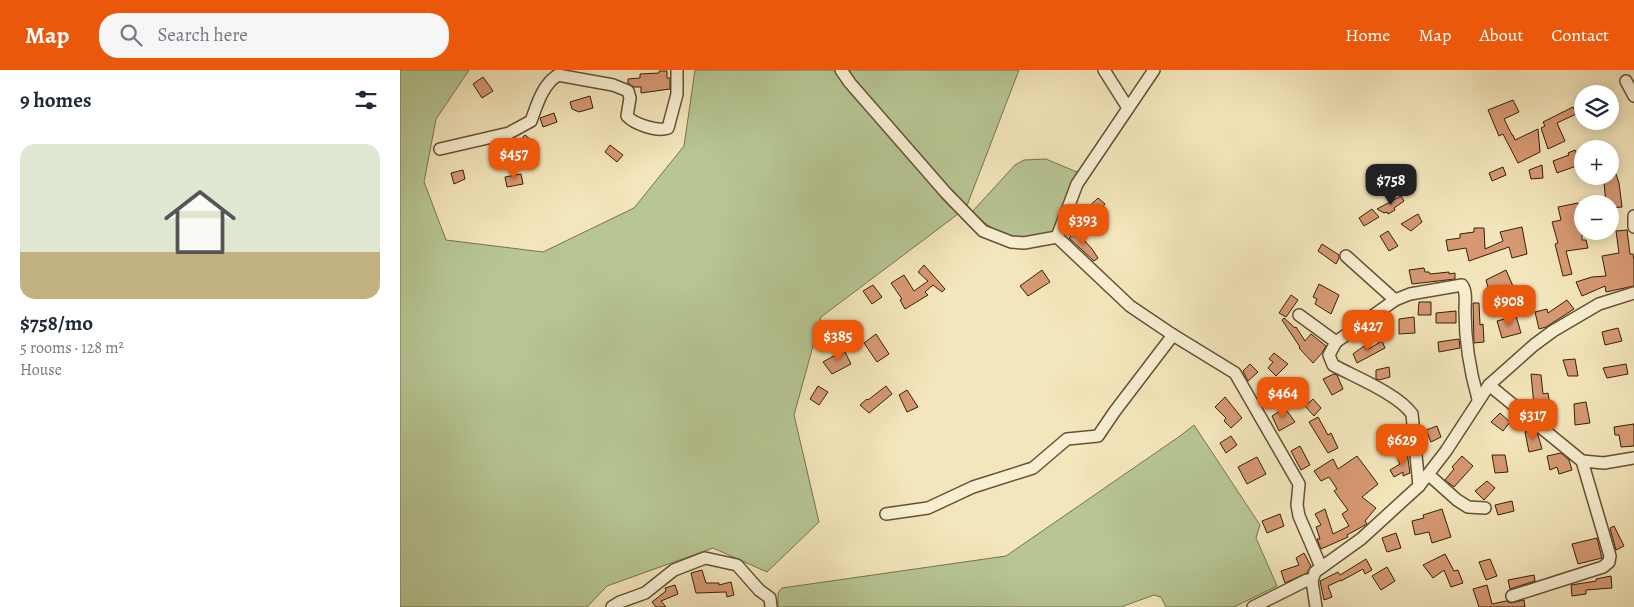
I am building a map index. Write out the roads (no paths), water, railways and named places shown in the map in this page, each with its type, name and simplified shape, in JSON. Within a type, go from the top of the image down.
[{"type":"street","points":[[440,149],[508,133],[531,121],[541,95],[551,80],[558,75],[614,85],[628,91],[630,98],[627,116],[631,120],[662,130],[668,128],[677,94],[677,70]]},
{"type":"street","points":[[841,70],[850,83],[946,194],[983,231],[1011,242],[1024,243],[1057,237]]},
{"type":"street","points":[[1104,70],[1128,108]]},
{"type":"street","points":[[1057,237],[1077,184],[1154,70]]},
{"type":"street","points":[[1626,81],[1634,96]]},
{"type":"street","points":[[1634,216],[1634,227]]},
{"type":"street","points":[[1057,237],[1130,306],[1173,336],[1235,373],[1299,484],[1297,505],[1321,567]]},
{"type":"street","points":[[1346,256],[1395,300]]},
{"type":"street","points":[[1419,486],[1412,414],[1406,405],[1333,365],[1329,355],[1336,342],[1395,300],[1410,294],[1462,285],[1465,290],[1465,318],[1471,375],[1478,399]]},
{"type":"street","points":[[1316,607],[1312,580],[1315,572],[1361,539],[1419,486],[1446,451],[1478,399],[1489,385],[1552,331],[1599,304],[1634,293]]},
{"type":"street","points":[[1299,315],[1336,342]]},
{"type":"street","points":[[886,514],[928,508],[973,486],[1033,468],[1067,439],[1098,436],[1173,336]]},
{"type":"street","points":[[1489,385],[1582,461],[1604,463],[1634,458]]},
{"type":"street","points":[[1512,596],[1603,567],[1609,562],[1610,556],[1582,461]]},
{"type":"street","points":[[1429,475],[1457,500],[1468,506],[1485,508]]},
{"type":"street","points":[[612,607],[645,593],[674,570],[705,558],[737,566],[759,590],[770,598],[771,607]]},
{"type":"street","points":[[1253,607],[1307,580],[1312,580]]}]
